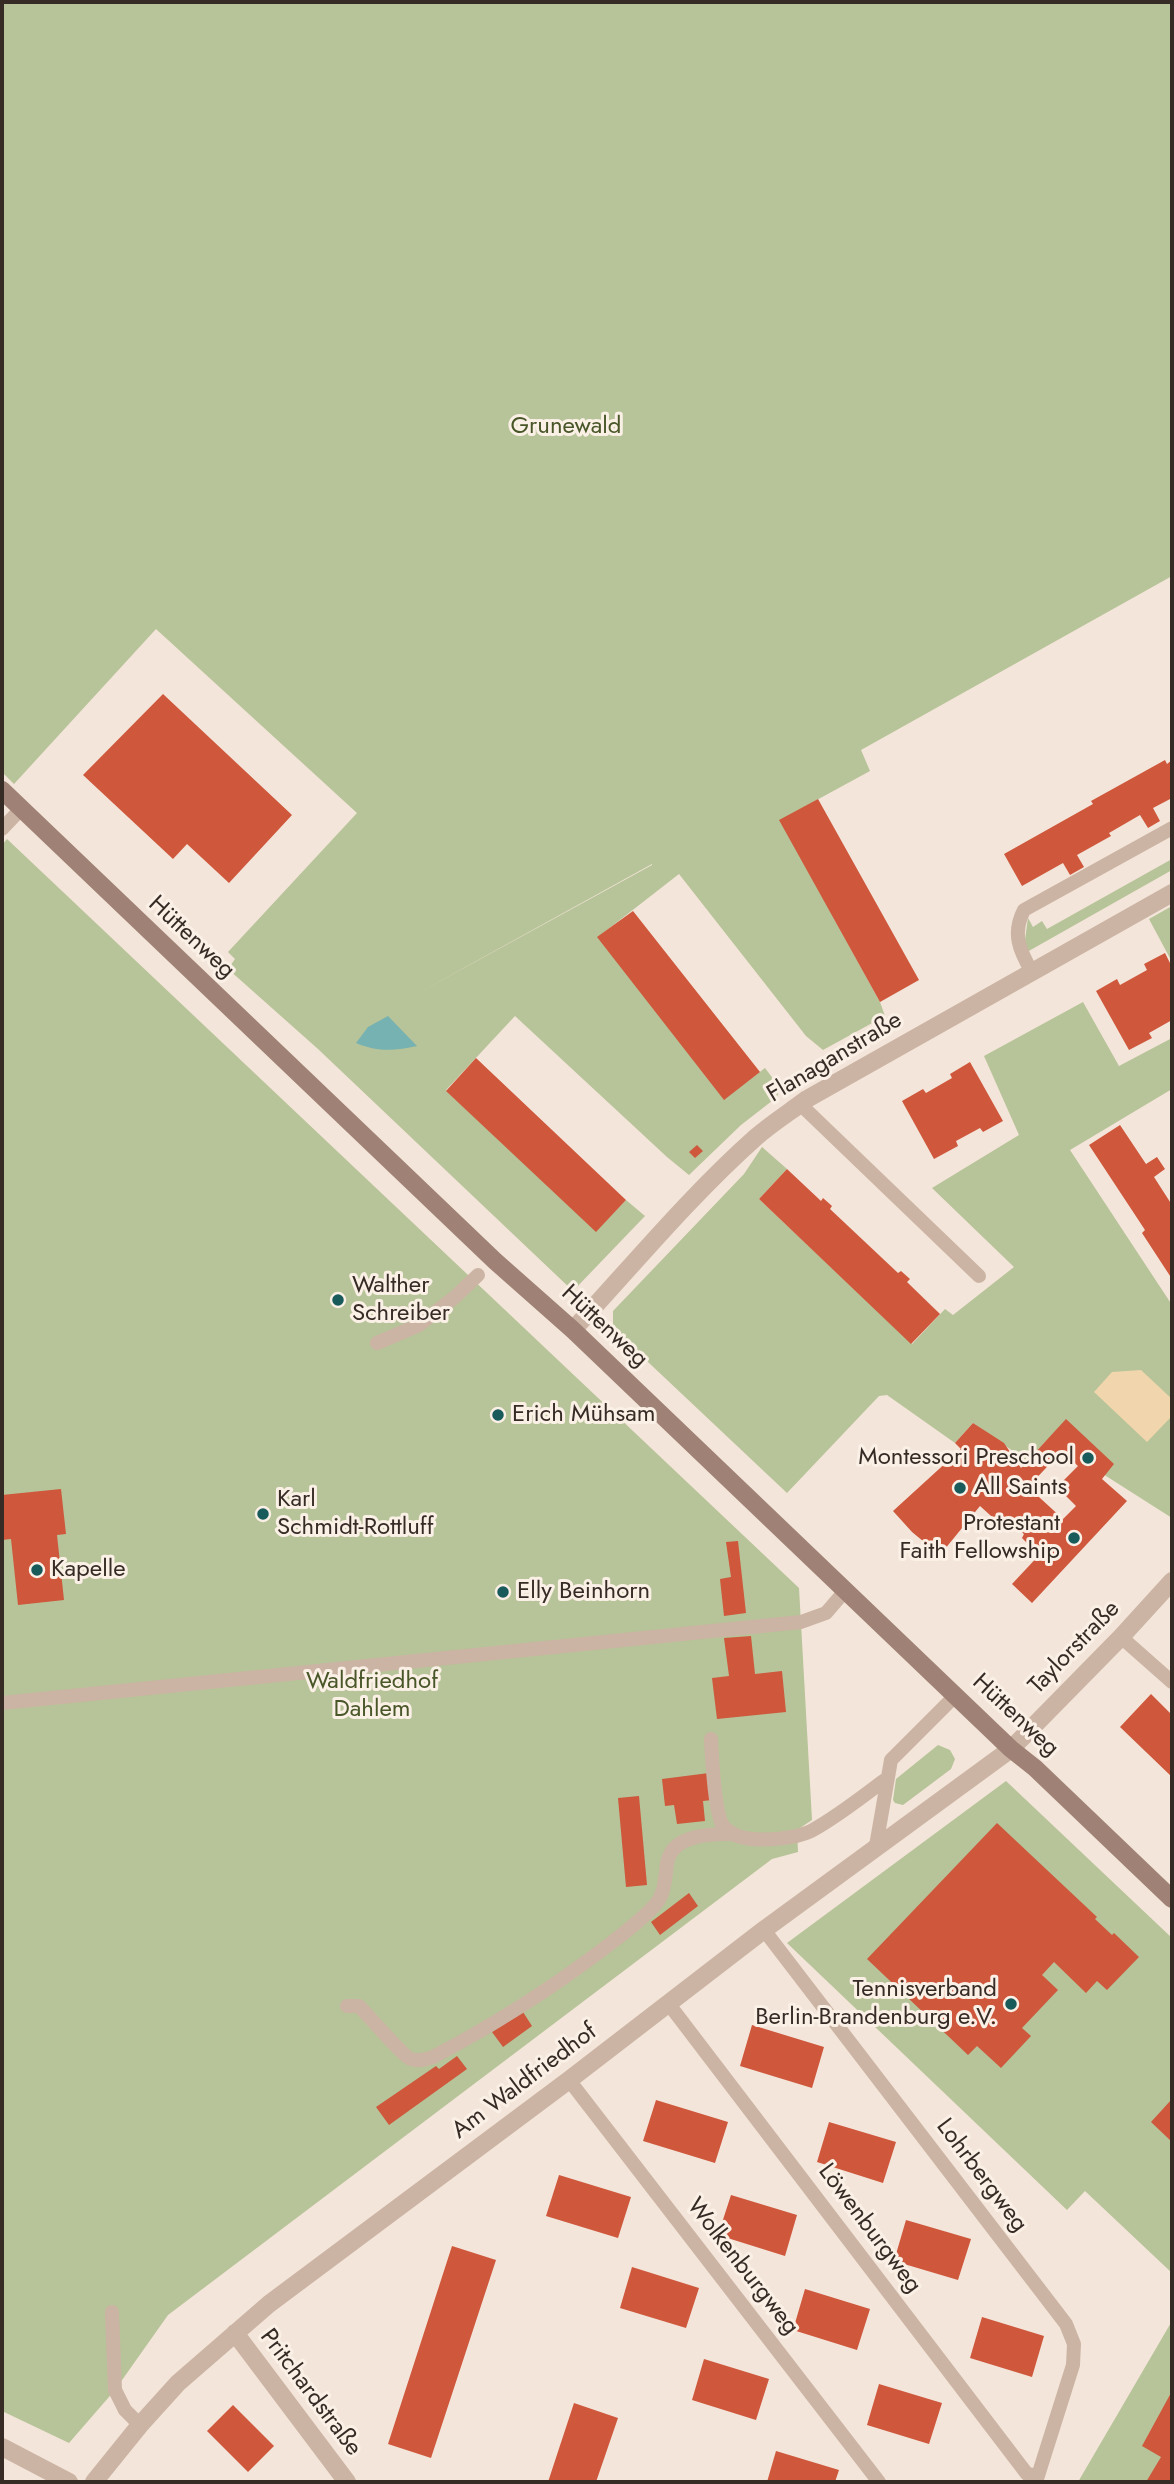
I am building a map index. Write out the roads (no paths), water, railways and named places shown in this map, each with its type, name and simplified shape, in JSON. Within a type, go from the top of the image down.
[{"type":"main road","name":"Hüttenweg","points":[[2,790],[495,1261],[573,1330],[1011,1749],[1035,1768],[1172,1899]]},
{"type":"street","name":"Flanaganstraße","points":[[573,1330],[678,1216],[756,1137],[800,1104],[1172,893]]},
{"type":"street","name":"Taylorstraße","points":[[1011,1749],[1172,1581]]},
{"type":"street","name":"Am Waldfriedhof","points":[[94,2482],[178,2383],[269,2304],[876,1846],[1011,1749]]},
{"type":"street","name":"Pritchardstraße","points":[[235,2333],[347,2482]]},
{"type":"street","points":[[2,2447],[69,2482]]},
{"type":"lane","points":[[2,829],[20,810]]},
{"type":"lane","points":[[1032,972],[1021,953],[1017,924],[1024,910],[1172,828]]},
{"type":"lane","points":[[800,1104],[979,1276]]},
{"type":"lane","points":[[377,1343],[419,1325],[478,1275]]},
{"type":"lane","points":[[2,1703],[801,1622],[826,1613],[845,1591]]},
{"type":"lane","points":[[1121,1637],[1172,1682]]},
{"type":"lane","points":[[876,1846],[891,1760],[956,1695]]},
{"type":"lane","points":[[712,1739],[720,1822],[729,1834]]},
{"type":"lane","points":[[347,2006],[359,2006],[407,2058],[418,2061],[433,2057],[565,1978],[620,1935],[657,1903],[667,1876],[667,1862],[674,1848],[688,1839],[709,1834],[729,1834],[746,1839],[797,1836],[812,1830],[886,1779]]},
{"type":"lane","name":"Lohrbergweg","points":[[764,1930],[1066,2324],[1074,2344],[1073,2365],[1037,2479]]},
{"type":"lane","name":"Löwenburgweg","points":[[668,2003],[1027,2474],[1037,2479]]},
{"type":"lane","name":"Wolkenburgweg","points":[[569,2080],[879,2482]]},
{"type":"lane","points":[[112,2312],[115,2390],[125,2410],[140,2425]]},
{"type":"water","points":[[388,1016],[417,1046],[386,1050],[356,1043],[368,1027]]},
{"type":"place","name":"Walther Schreiber","points":[[338,1300]]},
{"type":"place","name":"Erich Mühsam","points":[[498,1415]]},
{"type":"place","name":"Montessori Preschool","points":[[1088,1458]]},
{"type":"place","name":"All Saints","points":[[960,1488]]},
{"type":"place","name":"Karl Schmidt-Rottluff","points":[[263,1514]]},
{"type":"place","name":"Protestant Faith Fellowship","points":[[1074,1538]]},
{"type":"place","name":"Kapelle","points":[[37,1570]]},
{"type":"place","name":"Elly Beinhorn","points":[[503,1592]]},
{"type":"place","name":"Tennisverband Berlin-Brandenburg e.V.","points":[[1011,2004]]},
{"type":"park label","name":"Grunewald","points":[[566,427]]},
{"type":"park label","name":"Waldfriedhof Dahlem","points":[[372,1696]]}]
